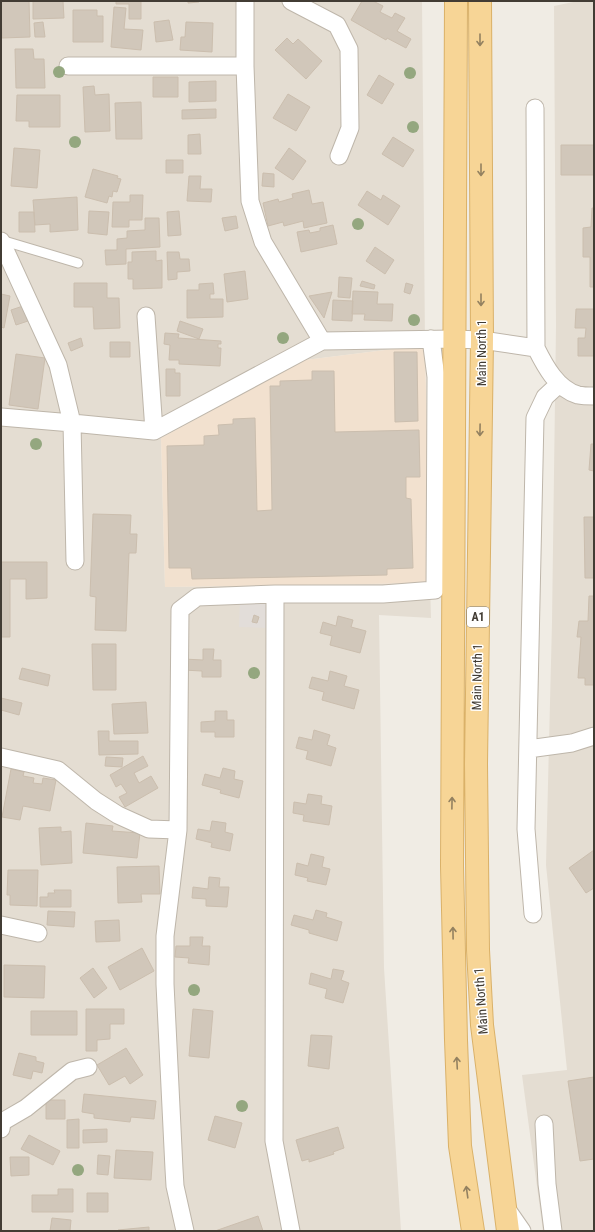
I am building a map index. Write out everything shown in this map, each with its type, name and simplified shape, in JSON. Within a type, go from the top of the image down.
[{"type":"main road","name":"Main North 1","points":[[456,1],[453,339],[454,617],[452,882],[460,1146],[473,1231]]},
{"type":"main road","name":"Main North 1","points":[[480,1],[482,340],[476,764],[478,950],[482,1025],[508,1231]]},
{"type":"street","points":[[245,1],[245,66],[250,202],[263,242],[322,341]]},
{"type":"street","points":[[291,1],[337,25],[349,49],[350,128],[339,156]]},
{"type":"street","points":[[68,66],[245,66]]},
{"type":"street","points":[[536,108],[536,348],[546,367],[559,384],[578,395],[594,396]]},
{"type":"street","points":[[1,241],[58,365],[72,423],[75,561]]},
{"type":"street","points":[[146,316],[154,431]]},
{"type":"street","points":[[185,1231],[174,1175],[165,984],[166,936],[178,830],[180,610],[197,597],[275,594],[383,594],[435,590],[436,377],[431,339]]},
{"type":"street","points":[[1,417],[154,431],[322,341],[453,339],[482,340],[536,348]]},
{"type":"street","points":[[533,914],[526,829],[535,418],[545,397],[559,384]]},
{"type":"street","points":[[275,594],[274,1141],[291,1231]]},
{"type":"street","points":[[528,749],[572,743],[594,736]]},
{"type":"street","points":[[1,757],[58,770],[96,802],[118,815],[149,829],[178,830]]},
{"type":"street","points":[[1,925],[38,933]]},
{"type":"street","points":[[1,1124],[26,1108],[72,1071],[88,1067]]},
{"type":"street","points":[[544,1124],[547,1184],[553,1231]]},
{"type":"street","points":[[506,1208],[522,1231]]},
{"type":"lane","points":[[1,241],[78,263]]},
{"type":"shaded area","points":[[1,1],[422,1],[425,345],[305,360],[161,438],[165,587],[430,583],[431,618],[379,615],[384,968],[401,1231],[1,1231]]},
{"type":"shaded area","points":[[578,1],[594,1],[594,1231],[543,1231],[522,1075],[567,1070],[546,865],[552,622],[556,326],[554,6]]},
{"type":"shaded area","points":[[425,345],[430,583],[165,587],[161,438],[305,360]]},
{"type":"shaded area","points":[[240,598],[269,599],[268,628],[239,627]]},
{"type":"building","points":[[1,1],[29,1],[30,37],[2,38]]},
{"type":"building","points":[[33,1],[63,1],[64,18],[33,19]]},
{"type":"building","points":[[116,1],[141,1],[141,19],[129,19],[129,4],[116,4]]},
{"type":"building","points":[[188,1],[199,1],[199,2],[188,3]]},
{"type":"building","points":[[362,1],[373,1],[383,6],[380,12],[392,18],[395,13],[405,18],[397,31],[411,39],[406,48],[387,38],[386,40],[351,20]]},
{"type":"building","points":[[114,7],[126,8],[124,29],[143,30],[141,50],[111,47]]},
{"type":"building","points":[[73,10],[97,10],[97,16],[103,16],[103,42],[73,42]]},
{"type":"building","points":[[169,20],[173,40],[156,42],[154,22]]},
{"type":"building","points":[[43,22],[45,37],[35,37],[34,23]]},
{"type":"building","points":[[186,22],[213,23],[212,52],[180,50],[181,37],[185,37]]},
{"type":"building","points":[[287,38],[293,44],[298,39],[322,61],[306,79],[275,50]]},
{"type":"building","points":[[15,49],[33,49],[34,59],[44,59],[45,88],[16,88]]},
{"type":"building","points":[[379,75],[394,84],[382,104],[367,95]]},
{"type":"building","points":[[153,77],[178,77],[178,97],[153,97]]},
{"type":"building","points":[[216,81],[216,101],[189,102],[189,82]]},
{"type":"building","points":[[94,86],[95,95],[109,94],[110,131],[85,132],[83,87]]},
{"type":"building","points":[[288,94],[310,107],[296,131],[273,118]]},
{"type":"building","points":[[17,95],[60,95],[60,127],[29,127],[29,121],[16,121]]},
{"type":"building","points":[[141,102],[142,139],[116,139],[115,103]]},
{"type":"building","points":[[216,109],[216,118],[182,119],[182,110]]},
{"type":"building","points":[[200,134],[201,154],[188,154],[188,135]]},
{"type":"building","points":[[393,137],[414,150],[403,167],[382,154]]},
{"type":"building","points":[[561,145],[594,145],[594,175],[561,175]]},
{"type":"building","points":[[14,148],[40,150],[37,188],[11,186]]},
{"type":"building","points":[[289,148],[306,161],[293,180],[275,168]]},
{"type":"building","points":[[166,160],[183,160],[183,173],[166,173]]},
{"type":"building","points":[[93,169],[118,176],[117,178],[121,179],[117,192],[113,191],[112,197],[109,196],[107,203],[85,197]]},
{"type":"building","points":[[263,173],[274,174],[274,187],[262,186]]},
{"type":"building","points":[[189,176],[201,176],[200,189],[212,189],[211,202],[187,201]]},
{"type":"building","points":[[309,190],[312,204],[323,202],[327,223],[304,228],[303,221],[284,226],[283,222],[268,226],[263,203],[278,199],[279,202],[293,198],[292,194]]},
{"type":"building","points":[[367,191],[381,200],[383,195],[400,206],[388,225],[358,205]]},
{"type":"building","points":[[130,195],[143,195],[142,220],[129,220],[129,227],[112,227],[113,202],[130,202]]},
{"type":"building","points":[[77,197],[78,230],[50,232],[50,224],[35,225],[33,200]]},
{"type":"building","points":[[592,208],[594,208],[594,287],[590,287],[590,257],[583,257],[583,228],[591,227]]},
{"type":"building","points":[[89,211],[109,212],[107,235],[88,233]]},
{"type":"building","points":[[179,211],[181,235],[168,236],[167,212]]},
{"type":"building","points":[[19,212],[34,212],[35,232],[19,232]]},
{"type":"building","points":[[236,216],[238,228],[225,231],[222,218]]},
{"type":"building","points":[[145,218],[159,218],[160,247],[126,249],[126,264],[106,265],[105,250],[117,250],[117,239],[127,238],[127,231],[145,230]]},
{"type":"building","points":[[333,225],[337,244],[301,252],[297,232],[309,230],[310,233],[320,231],[320,228]]},
{"type":"building","points":[[375,247],[394,260],[385,274],[366,261]]},
{"type":"building","points":[[156,251],[156,261],[162,260],[162,288],[133,289],[133,279],[128,279],[128,262],[132,262],[132,252]]},
{"type":"building","points":[[167,252],[179,252],[180,259],[189,259],[190,271],[177,272],[177,279],[168,280]]},
{"type":"building","points":[[245,271],[248,299],[227,302],[224,274]]},
{"type":"building","points":[[339,277],[352,278],[350,298],[338,297]]},
{"type":"building","points":[[362,281],[375,285],[374,289],[360,286]]},
{"type":"building","points":[[74,283],[107,283],[107,298],[119,298],[120,328],[94,329],[93,307],[74,307]]},
{"type":"building","points":[[213,283],[214,294],[210,294],[210,299],[223,299],[223,317],[187,318],[187,290],[199,290],[199,284]]},
{"type":"building","points":[[406,283],[413,285],[410,294],[404,292]]},
{"type":"building","points":[[353,291],[378,292],[377,304],[393,304],[392,321],[364,320],[365,314],[352,314]]},
{"type":"building","points":[[332,292],[324,318],[309,296]]},
{"type":"building","points":[[1,294],[10,296],[4,328],[1,327]]},
{"type":"building","points":[[333,300],[353,301],[352,321],[332,320]]},
{"type":"building","points":[[26,305],[31,320],[16,325],[11,310]]},
{"type":"building","points":[[576,309],[594,309],[594,356],[578,356],[578,338],[585,338],[586,328],[575,328]]},
{"type":"building","points":[[180,321],[203,329],[199,339],[177,331]]},
{"type":"building","points":[[165,333],[179,334],[178,338],[221,341],[221,344],[218,344],[218,348],[221,348],[220,366],[179,364],[179,360],[169,360],[170,345],[164,344]]},
{"type":"building","points":[[81,338],[83,346],[71,351],[68,343]]},
{"type":"building","points":[[110,342],[130,342],[130,357],[110,357]]},
{"type":"building","points":[[394,352],[417,352],[418,421],[395,422]]},
{"type":"building","points":[[16,354],[45,358],[38,409],[9,405]]},
{"type":"building","points":[[166,369],[175,369],[175,373],[180,373],[180,396],[166,396]]},
{"type":"building","points":[[312,371],[334,371],[335,432],[419,430],[420,477],[406,477],[406,498],[411,499],[413,568],[387,569],[387,575],[192,579],[191,568],[169,568],[167,446],[204,445],[204,436],[219,435],[218,425],[233,424],[233,419],[255,418],[257,511],[272,510],[270,386],[280,386],[280,381],[312,380]]},
{"type":"building","points":[[591,444],[594,444],[594,471],[589,470]]},
{"type":"building","points":[[93,514],[131,515],[130,534],[137,534],[136,553],[129,553],[126,631],[95,630],[96,597],[90,596]]},
{"type":"building","points":[[584,517],[594,517],[594,578],[585,578]]},
{"type":"building","points":[[1,562],[47,562],[47,598],[26,599],[26,579],[10,579],[10,637],[1,637]]},
{"type":"building","points":[[589,596],[594,596],[594,685],[585,685],[585,678],[578,678],[581,637],[577,637],[579,621],[588,621]]},
{"type":"building","points":[[254,615],[259,617],[257,623],[252,622]]},
{"type":"building","points":[[338,616],[353,620],[351,627],[366,631],[360,653],[330,645],[332,636],[320,633],[323,622],[336,626]]},
{"type":"building","points":[[92,644],[116,644],[116,690],[93,690]]},
{"type":"building","points":[[203,649],[214,649],[213,660],[221,660],[221,677],[202,677],[202,671],[183,670],[183,659],[203,660]]},
{"type":"building","points":[[22,668],[50,675],[48,686],[19,679]]},
{"type":"building","points":[[330,671],[347,676],[344,686],[359,690],[354,709],[322,700],[324,692],[309,688],[312,677],[328,681]]},
{"type":"building","points":[[1,698],[22,703],[19,715],[1,710]]},
{"type":"building","points":[[146,702],[148,733],[114,734],[112,704]]},
{"type":"building","points":[[215,711],[227,711],[227,720],[234,720],[234,737],[215,737],[215,732],[201,732],[201,722],[215,721]]},
{"type":"building","points":[[314,730],[330,735],[327,745],[336,748],[331,766],[306,759],[308,751],[296,748],[299,737],[312,740]]},
{"type":"building","points":[[98,731],[109,731],[109,741],[138,741],[138,754],[99,755]]},
{"type":"building","points":[[143,756],[148,766],[134,773],[139,783],[151,776],[158,788],[125,807],[119,797],[127,793],[121,784],[116,787],[110,775]]},
{"type":"building","points":[[106,757],[123,758],[122,767],[105,766]]},
{"type":"building","points":[[223,768],[235,771],[234,779],[243,781],[239,798],[220,793],[221,790],[202,785],[205,774],[220,778]]},
{"type":"building","points":[[11,769],[24,772],[23,776],[34,778],[33,783],[42,784],[43,778],[56,780],[50,811],[23,806],[20,820],[2,817]]},
{"type":"building","points":[[308,794],[322,796],[321,804],[332,806],[329,825],[303,821],[304,815],[293,813],[294,802],[306,804]]},
{"type":"building","points":[[212,821],[226,823],[225,832],[233,834],[230,851],[211,847],[212,843],[196,839],[198,829],[210,831]]},
{"type":"building","points":[[86,823],[113,826],[112,831],[140,833],[137,858],[83,853]]},
{"type":"building","points":[[61,827],[61,832],[71,831],[72,863],[41,865],[39,828]]},
{"type":"building","points":[[594,850],[594,888],[586,893],[569,868]]},
{"type":"building","points":[[311,854],[324,857],[322,867],[330,869],[326,885],[307,881],[308,878],[295,875],[297,863],[308,866]]},
{"type":"building","points":[[159,866],[160,894],[141,894],[142,902],[118,903],[117,867]]},
{"type":"building","points":[[8,870],[38,870],[37,906],[10,905],[10,895],[7,895]]},
{"type":"building","points":[[209,877],[220,878],[219,887],[229,887],[227,907],[206,906],[206,899],[192,898],[193,887],[208,889]]},
{"type":"building","points":[[54,890],[71,890],[71,907],[40,907],[40,897],[48,897],[48,893],[55,893]]},
{"type":"building","points":[[316,910],[327,913],[326,917],[342,922],[337,941],[309,933],[309,930],[291,925],[294,915],[313,920]]},
{"type":"building","points":[[48,911],[75,912],[74,927],[47,925]]},
{"type":"building","points":[[119,920],[120,941],[96,942],[95,921]]},
{"type":"building","points":[[190,937],[203,937],[202,946],[210,946],[209,965],[188,963],[189,958],[175,957],[176,946],[190,946]]},
{"type":"building","points":[[142,948],[154,971],[120,990],[108,967]]},
{"type":"building","points":[[4,965],[45,966],[44,998],[4,997]]},
{"type":"building","points":[[93,968],[107,988],[94,998],[80,978]]},
{"type":"building","points":[[333,969],[344,971],[341,980],[349,983],[343,1003],[325,998],[327,989],[309,984],[311,973],[331,979]]},
{"type":"building","points":[[86,1009],[124,1009],[124,1024],[110,1024],[110,1039],[97,1040],[97,1051],[86,1051]]},
{"type":"building","points":[[193,1009],[213,1011],[209,1058],[189,1056]]},
{"type":"building","points":[[31,1011],[77,1011],[77,1035],[31,1035]]},
{"type":"building","points":[[311,1035],[332,1036],[329,1069],[308,1066]]},
{"type":"building","points":[[126,1048],[143,1075],[130,1084],[125,1076],[109,1085],[97,1065]]},
{"type":"building","points":[[19,1053],[36,1057],[36,1061],[44,1063],[42,1073],[33,1071],[31,1079],[13,1075]]},
{"type":"building","points":[[594,1077],[594,1159],[580,1161],[568,1081]]},
{"type":"building","points":[[84,1094],[156,1101],[154,1119],[131,1117],[130,1122],[94,1118],[94,1114],[82,1112]]},
{"type":"building","points":[[46,1100],[65,1100],[65,1119],[46,1119]]},
{"type":"building","points":[[215,1116],[242,1123],[235,1148],[208,1140]]},
{"type":"building","points":[[79,1119],[79,1148],[67,1148],[67,1120]]},
{"type":"building","points":[[338,1127],[344,1148],[333,1152],[334,1154],[309,1162],[309,1159],[302,1161],[296,1140]]},
{"type":"building","points":[[107,1129],[107,1142],[83,1143],[83,1130]]},
{"type":"building","points":[[29,1135],[60,1151],[53,1165],[21,1149]]},
{"type":"building","points":[[116,1150],[153,1152],[151,1180],[114,1178]]},
{"type":"building","points":[[98,1155],[110,1156],[108,1175],[97,1174]]},
{"type":"building","points":[[10,1157],[29,1157],[29,1175],[11,1176]]},
{"type":"building","points":[[58,1189],[73,1189],[73,1212],[32,1212],[32,1195],[58,1195]]},
{"type":"building","points":[[87,1193],[108,1193],[108,1212],[87,1212]]},
{"type":"building","points":[[258,1216],[263,1231],[215,1231]]},
{"type":"building","points":[[52,1218],[71,1220],[70,1231],[50,1231]]},
{"type":"building","points":[[149,1227],[149,1231],[118,1231],[118,1230]]}]
